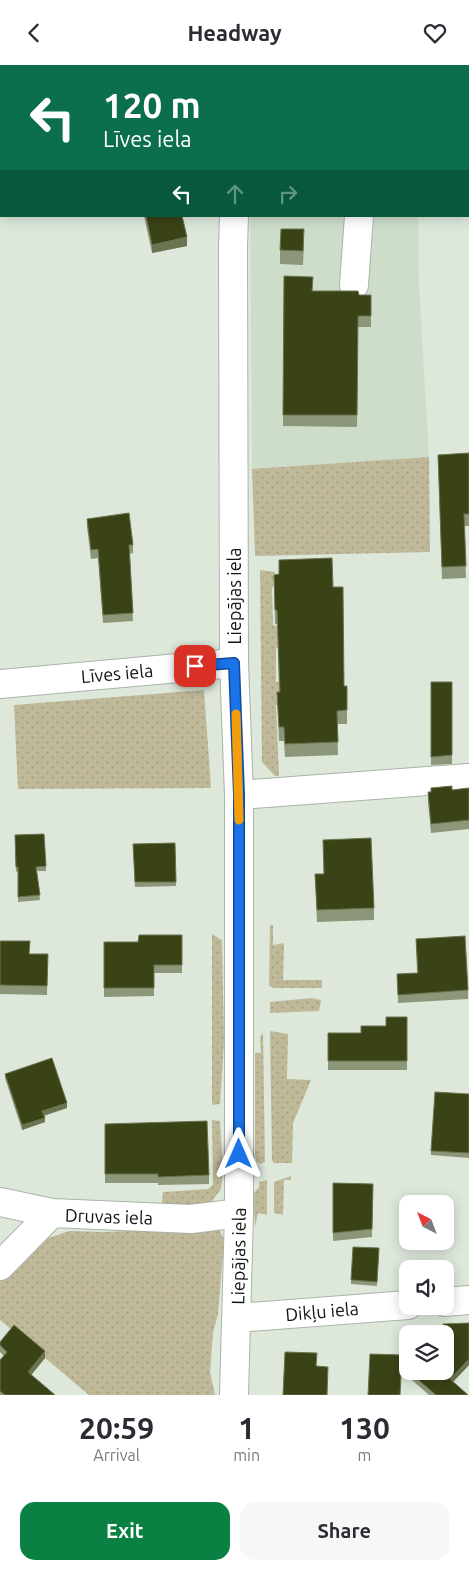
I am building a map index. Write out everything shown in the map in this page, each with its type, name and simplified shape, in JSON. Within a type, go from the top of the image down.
[{"type":"street","name":"Liepājas iela","points":[[234,217],[234,663],[239,795],[239,1213],[234,1395]]},
{"type":"street","points":[[354,285],[359,217]]},
{"type":"street","name":"Līves iela","points":[[0,684],[234,663]]},
{"type":"street","points":[[239,795],[469,778]]},
{"type":"street","points":[[0,1202],[52,1213]]},
{"type":"street","name":"Druvas iela","points":[[0,1266],[52,1213],[191,1219],[239,1213]]},
{"type":"street","points":[[454,1301],[469,1300]]},
{"type":"street","name":"Dikļu iela","points":[[237,1318],[399,1306]]},
{"type":"shaded area","points":[[250,217],[418,217],[419,285],[429,457],[252,469]]},
{"type":"shaded area","points":[[429,457],[430,552],[255,556],[252,469]]},
{"type":"shaded area","points":[[260,570],[275,572],[274,586],[272,587],[273,625],[281,626],[282,647],[276,648],[276,682],[282,682],[283,705],[276,705],[279,776],[275,776],[262,762]]},
{"type":"shaded area","points":[[204,690],[211,788],[18,789],[14,705]]},
{"type":"shaded area","points":[[270,925],[273,925],[273,945],[284,943],[283,980],[322,980],[322,988],[274,988],[269,986]]},
{"type":"shaded area","points":[[212,934],[222,940],[224,1041],[220,1104],[212,1105]]},
{"type":"shaded area","points":[[311,998],[321,1000],[319,1011],[270,1013],[270,1002]]},
{"type":"shaded area","points":[[270,1031],[288,1034],[287,1079],[311,1080],[293,1123],[292,1163],[274,1163],[272,1160]]},
{"type":"shaded area","points":[[263,1032],[265,1162],[261,1164],[256,1161],[255,1154],[255,1053],[261,1053],[260,1038]]},
{"type":"shaded area","points":[[212,1120],[220,1121],[223,1172],[221,1189],[212,1201],[201,1209],[162,1204],[163,1192],[208,1189],[213,1185]]},
{"type":"shaded area","points":[[291,1176],[291,1180],[284,1180],[283,1215],[274,1213],[274,1182]]},
{"type":"shaded area","points":[[267,1180],[267,1215],[258,1213],[255,1227],[253,1194],[259,1187],[259,1182]]},
{"type":"shaded area","points":[[219,1229],[224,1240],[218,1314],[213,1333],[210,1372],[215,1395],[89,1395],[0,1320],[0,1282],[23,1256],[43,1240],[69,1231],[103,1232]]},
{"type":"building","points":[[146,217],[182,217],[187,237],[152,245]]},
{"type":"building","points":[[281,229],[304,229],[303,251],[280,250]]},
{"type":"building","points":[[284,276],[313,277],[312,291],[358,291],[359,295],[371,295],[371,316],[358,316],[357,415],[283,415]]},
{"type":"building","points":[[469,453],[469,514],[464,514],[466,566],[442,567],[438,455]]},
{"type":"building","points":[[129,513],[133,545],[129,545],[133,613],[103,615],[98,549],[91,550],[87,519]]},
{"type":"building","points":[[332,558],[333,587],[343,587],[344,686],[347,686],[347,710],[337,711],[338,742],[285,744],[284,727],[279,727],[277,692],[280,692],[274,575],[279,574],[279,560]]},
{"type":"building","points":[[431,682],[452,682],[452,755],[431,757]]},
{"type":"building","points":[[452,786],[452,790],[469,788],[469,820],[431,824],[428,792],[431,792],[431,788]]},
{"type":"building","points":[[44,834],[46,866],[36,867],[40,895],[18,897],[15,835]]},
{"type":"building","points":[[371,838],[374,908],[317,910],[315,874],[324,874],[323,840]]},
{"type":"building","points":[[175,843],[176,882],[135,882],[133,844]]},
{"type":"building","points":[[139,935],[182,935],[182,965],[154,965],[154,988],[104,988],[104,942],[138,942]]},
{"type":"building","points":[[465,936],[468,990],[398,995],[397,974],[418,973],[416,939]]},
{"type":"building","points":[[0,941],[30,941],[29,954],[48,954],[47,986],[0,985]]},
{"type":"building","points":[[386,1017],[407,1017],[407,1061],[328,1061],[328,1033],[361,1033],[361,1026],[386,1026]]},
{"type":"building","points":[[52,1058],[67,1103],[42,1111],[45,1118],[22,1125],[5,1074]]},
{"type":"building","points":[[435,1092],[469,1094],[469,1153],[431,1151]]},
{"type":"building","points":[[207,1121],[209,1175],[158,1177],[158,1174],[105,1174],[105,1124]]},
{"type":"building","points":[[333,1183],[373,1184],[372,1229],[333,1233]]},
{"type":"building","points":[[353,1247],[379,1248],[377,1282],[351,1280]]},
{"type":"building","points":[[469,1323],[469,1359],[454,1375],[454,1325],[443,1324]]},
{"type":"building","points":[[14,1325],[45,1351],[28,1372],[55,1395],[5,1395],[0,1391],[0,1360],[7,1352],[0,1345],[0,1342]]},
{"type":"building","points":[[285,1352],[317,1353],[316,1366],[328,1367],[327,1395],[283,1395]]},
{"type":"building","points":[[370,1354],[399,1355],[400,1395],[368,1395]]},
{"type":"building","points":[[418,1380],[451,1380],[468,1395],[436,1395]]},
{"type":"slow traffic","points":[[236,714],[239,820]]},
{"type":"route","points":[[195,666],[234,663],[239,795],[239,1154]]}]
